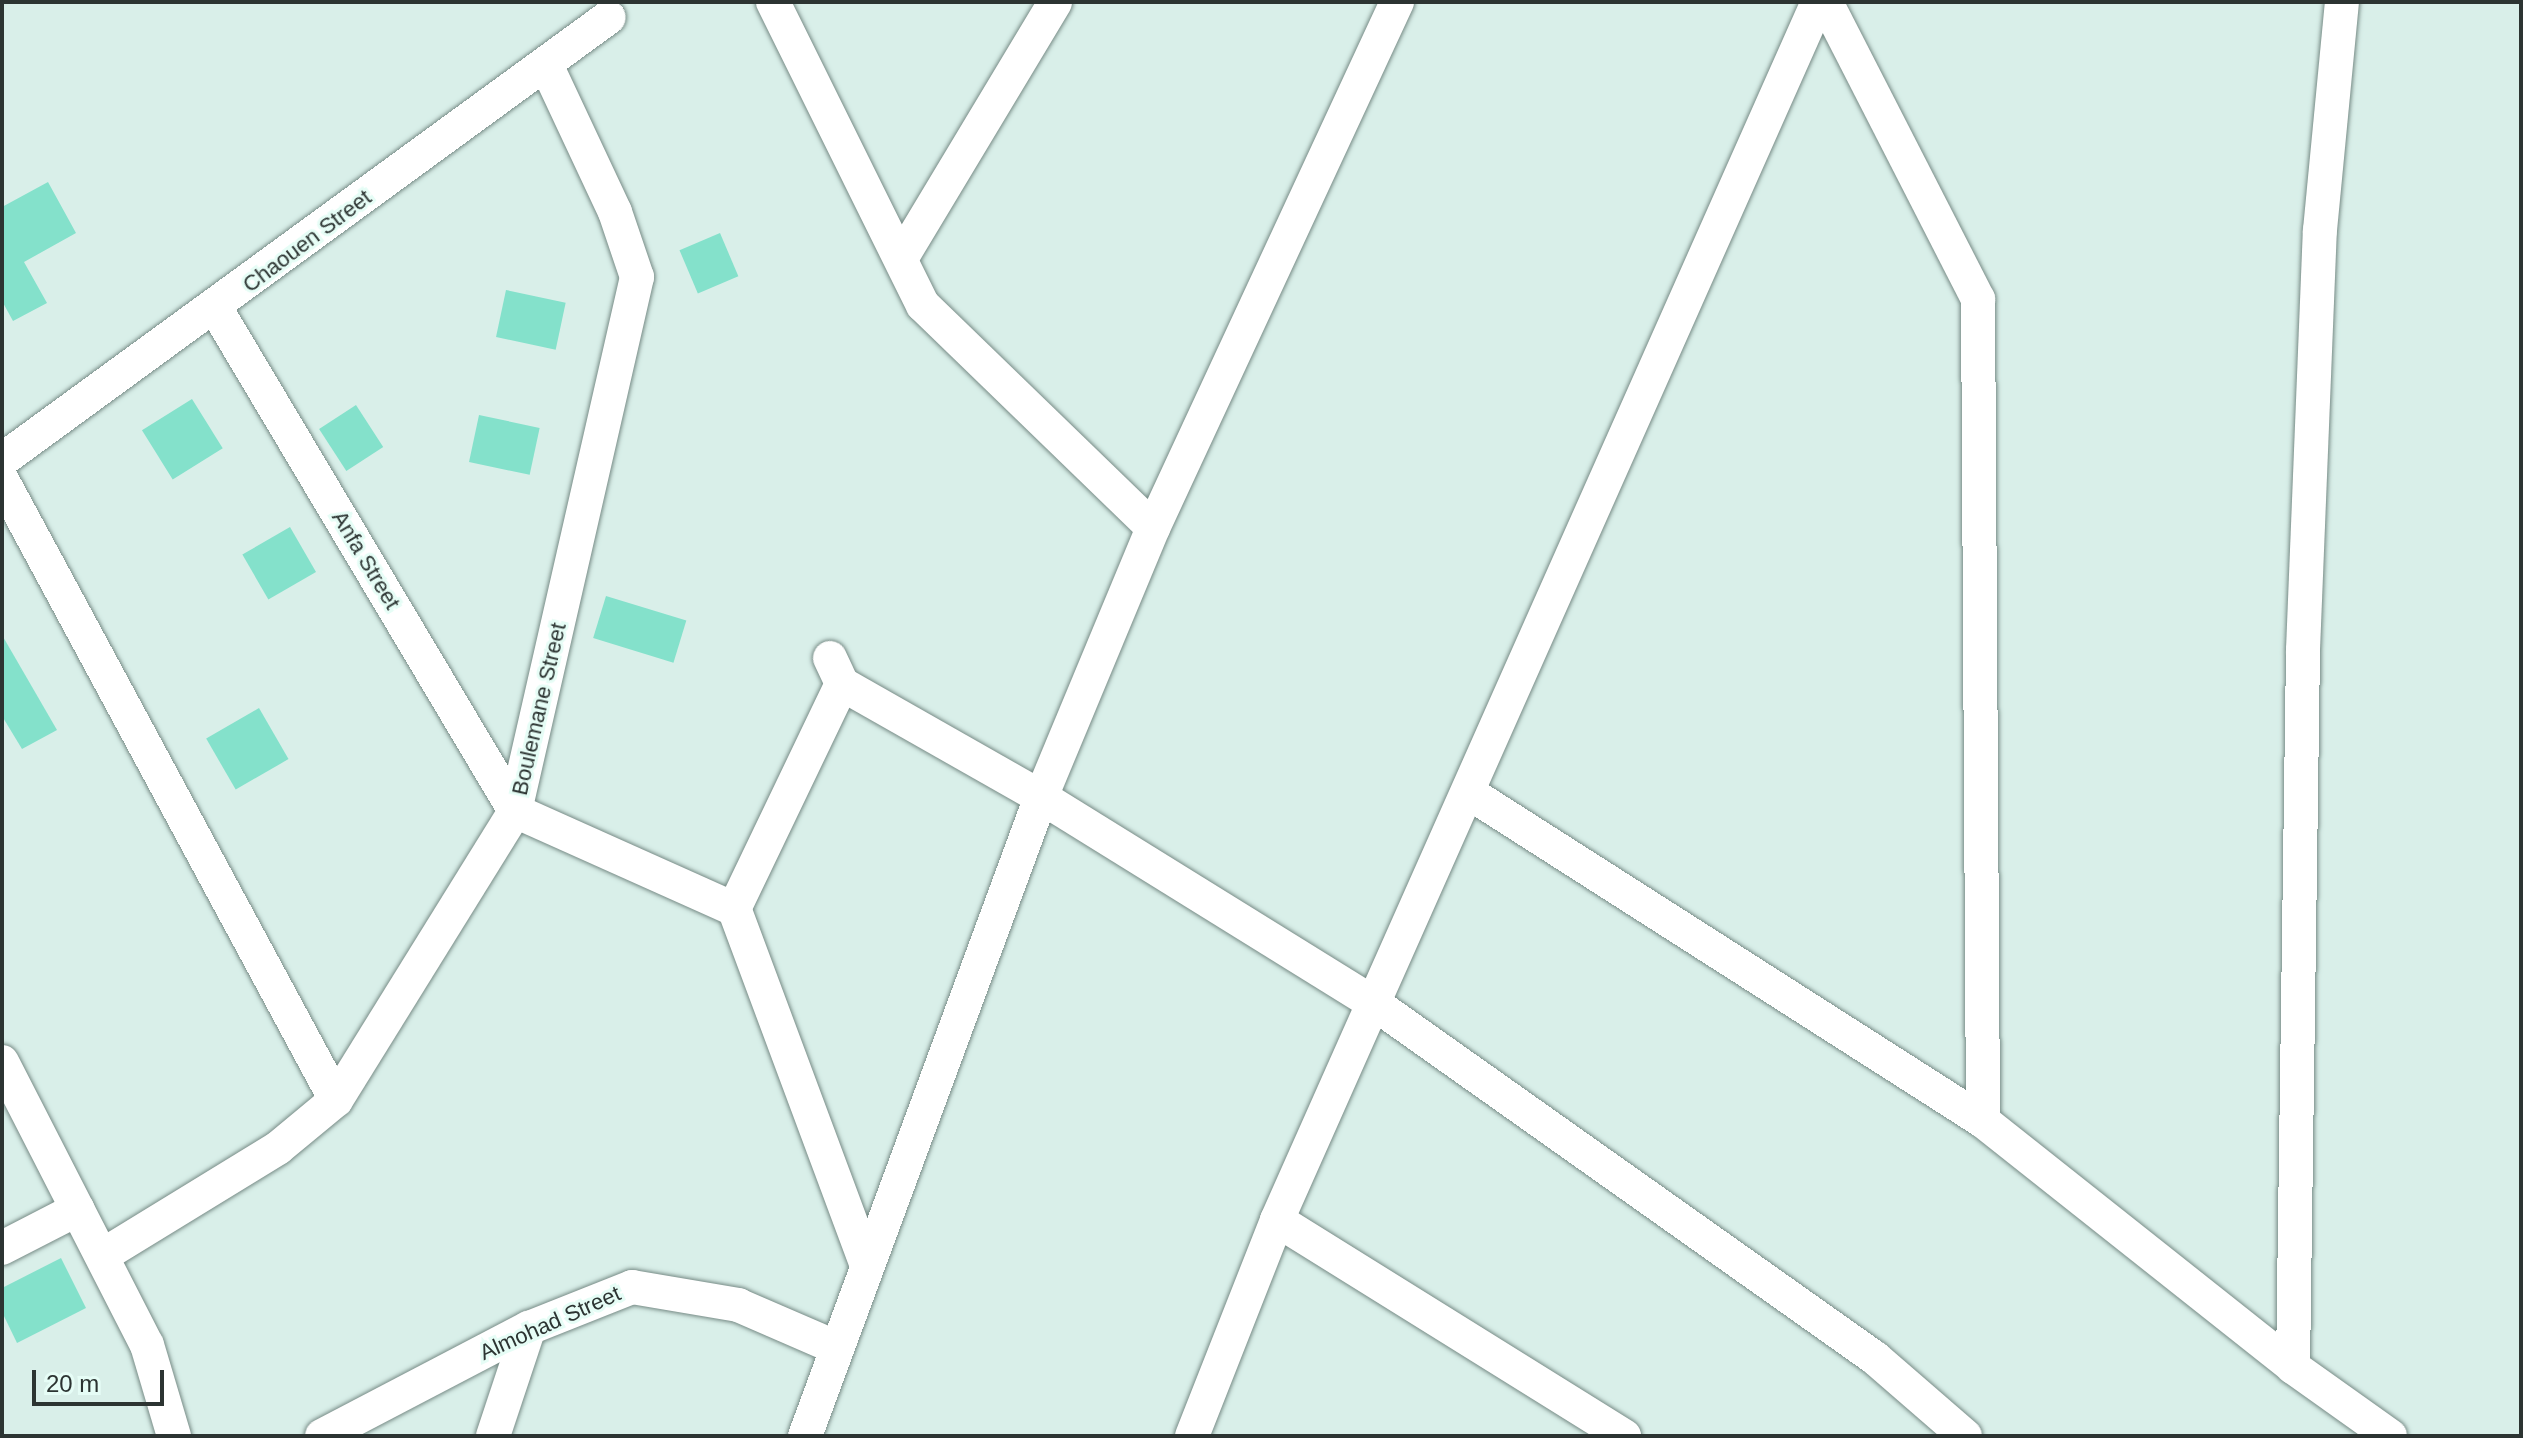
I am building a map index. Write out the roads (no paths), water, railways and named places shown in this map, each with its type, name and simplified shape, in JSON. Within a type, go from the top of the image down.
[{"type":"street","points":[[773,2],[902,257],[923,305],[1153,528]]},
{"type":"street","points":[[902,257],[1055,2]]},
{"type":"street","points":[[805,1436],[866,1263],[1041,797],[1153,528],[1397,2]]},
{"type":"street","points":[[1192,1436],[1277,1220],[1471,794],[1818,2]]},
{"type":"street","points":[[1826,2],[1978,299],[1983,1121]]},
{"type":"street","points":[[2293,1367],[2303,650],[2320,230],[2342,2]]},
{"type":"street","name":"Chaouen Street","points":[[2,460],[216,309],[609,17]]},
{"type":"street","name":"Boulemane Street","points":[[105,1254],[278,1148],[336,1100],[515,811],[637,277],[615,212],[546,65]]},
{"type":"street","name":"Anfa Street","points":[[216,309],[515,811]]},
{"type":"street","points":[[2,480],[336,1100]]},
{"type":"street","points":[[866,1263],[734,909],[836,671],[1375,1004],[1875,1358],[1965,1436]]},
{"type":"street","points":[[1471,794],[1983,1121],[2293,1367],[2390,1436]]},
{"type":"street","points":[[515,811],[734,909]]},
{"type":"street","points":[[2,1062],[78,1209],[105,1254],[147,1345],[174,1436]]},
{"type":"street","points":[[2,1248],[78,1209]]},
{"type":"street","points":[[1277,1220],[1624,1436]]},
{"type":"street","name":"Almohad Street","points":[[322,1436],[529,1328],[632,1287],[738,1305],[835,1347]]},
{"type":"street","points":[[493,1436],[529,1328]]}]
